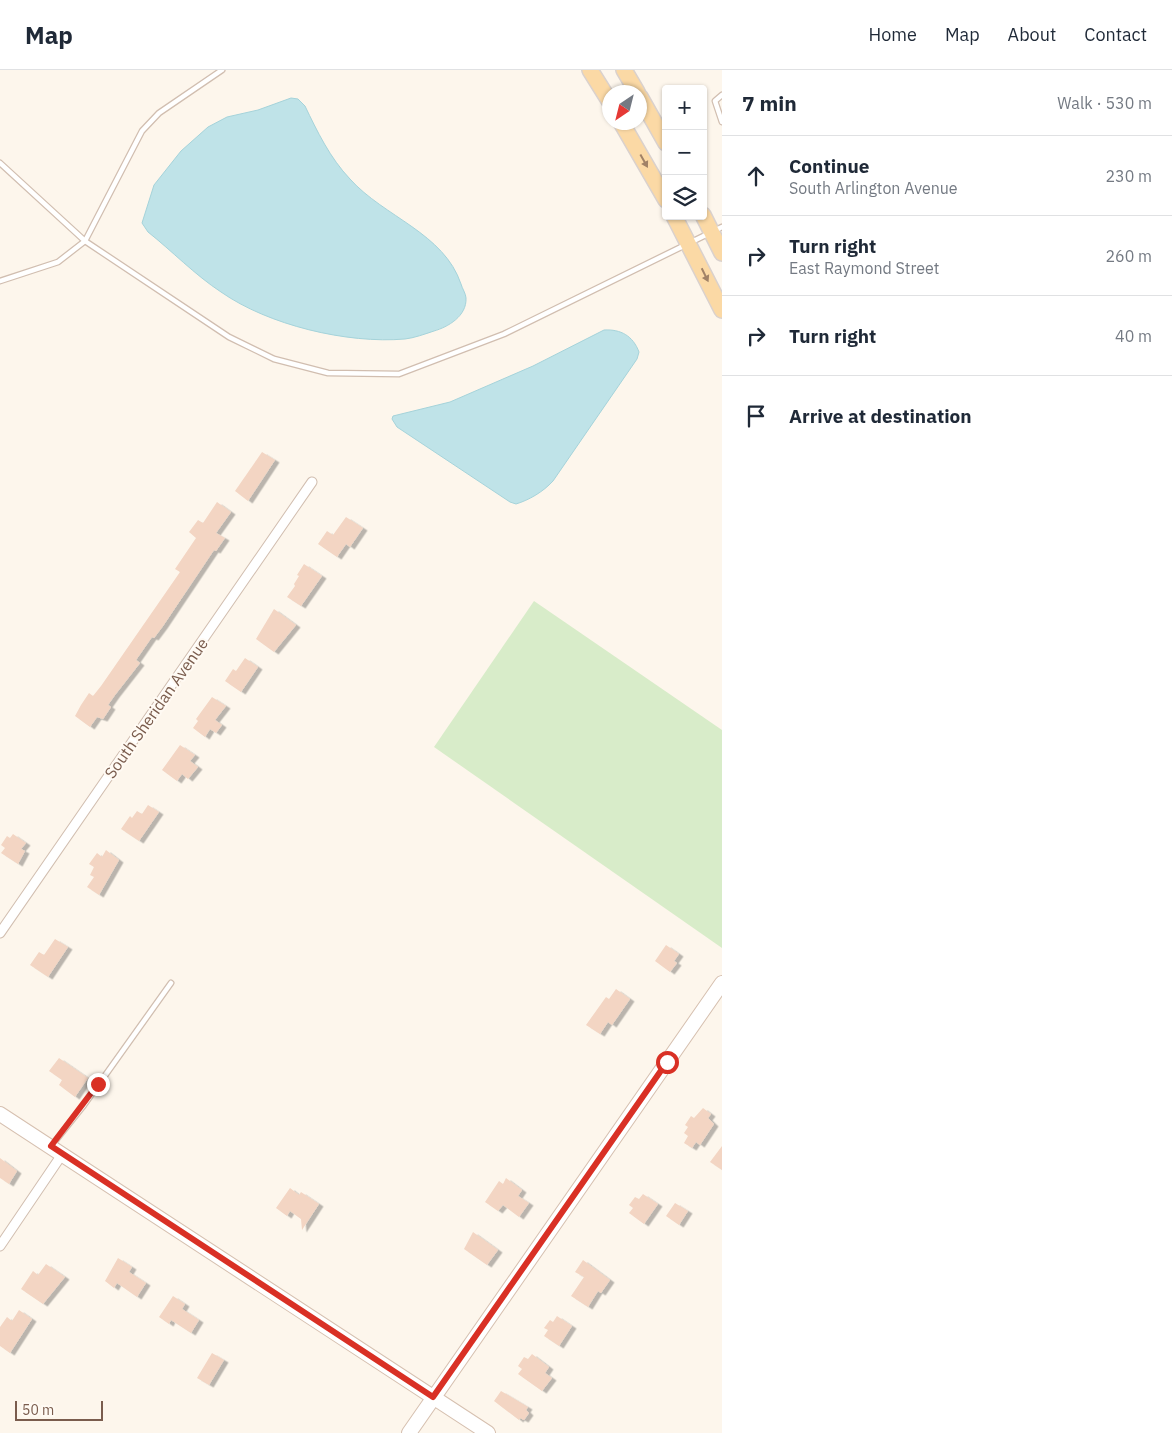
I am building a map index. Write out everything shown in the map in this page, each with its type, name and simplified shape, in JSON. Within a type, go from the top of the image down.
[{"type":"main road","points":[[590,70],[602,89]]},
{"type":"main road","points":[[624,70],[633,85]]},
{"type":"main road","points":[[647,109],[662,136]]},
{"type":"main road","points":[[627,130],[662,193]]},
{"type":"main road","points":[[707,219],[717,229],[722,253]]},
{"type":"main road","points":[[676,220],[722,310]]},
{"type":"main road","points":[[408,1433],[722,983]]},
{"type":"main road","points":[[0,1114],[63,1153],[488,1433]]},
{"type":"street","name":"South Sheridan Avenue","points":[[0,933],[312,482]]},
{"type":"street","points":[[0,1246],[63,1153]]},
{"type":"lane","points":[[0,281],[58,262],[85,241],[142,131],[159,113],[222,70]]},
{"type":"lane","points":[[722,95],[715,101],[722,122]]},
{"type":"lane","points":[[0,163],[85,241],[230,337],[274,359],[328,373],[399,374],[504,334],[717,229]]},
{"type":"lane","points":[[51,1146],[84,1105],[171,983]]},
{"type":"green space","points":[[534,601],[722,730],[722,948],[434,747]]},
{"type":"water","points":[[291,98],[298,99],[305,106],[330,153],[350,179],[379,204],[427,238],[453,266],[466,298],[463,310],[451,324],[412,338],[382,340],[334,335],[285,323],[240,304],[221,292],[148,232],[142,223],[154,185],[181,151],[208,127],[227,117],[258,110]]},
{"type":"water","points":[[604,330],[621,332],[630,338],[639,352],[637,359],[553,481],[540,492],[526,500],[516,504],[510,502],[397,427],[392,419],[393,416],[450,402],[533,366]]},
{"type":"building","points":[[262,452],[275,460],[248,501],[235,491]]},
{"type":"building","points":[[217,502],[231,512],[216,533],[225,538],[216,551],[214,550],[163,626],[154,638],[152,637],[136,660],[140,663],[108,705],[111,707],[103,719],[97,717],[90,727],[75,716],[81,705],[89,693],[93,696],[101,686],[180,572],[175,569],[196,538],[189,532],[198,520],[203,523]]},
{"type":"building","points":[[346,517],[363,528],[350,547],[346,544],[337,557],[318,544],[327,531],[333,535]]},
{"type":"building","points":[[304,564],[322,576],[301,606],[287,597],[295,586],[294,584],[299,576],[297,575]]},
{"type":"building","points":[[274,609],[296,625],[274,652],[256,639]]},
{"type":"building","points":[[245,658],[258,667],[241,692],[225,681],[233,669],[236,671]]},
{"type":"building","points":[[212,697],[226,706],[215,720],[222,725],[216,733],[210,729],[205,737],[193,728],[198,721],[196,719]]},
{"type":"building","points":[[180,745],[195,755],[190,761],[198,767],[188,779],[182,774],[177,781],[162,770]]},
{"type":"building","points":[[148,805],[159,812],[139,841],[121,829],[130,816],[132,818],[137,811],[142,814]]},
{"type":"building","points":[[13,834],[26,843],[21,849],[25,851],[18,864],[1,853],[5,848],[1,845],[7,836],[10,838]]},
{"type":"building","points":[[106,850],[119,860],[99,895],[87,887],[94,877],[90,875],[94,867],[89,864],[97,853],[102,857]]},
{"type":"building","points":[[55,939],[68,947],[48,977],[30,965],[39,952],[44,955]]},
{"type":"building","points":[[666,945],[679,954],[674,961],[677,963],[670,972],[655,961]]},
{"type":"building","points":[[616,989],[630,999],[612,1025],[608,1022],[600,1034],[586,1025],[606,997],[609,999]]},
{"type":"building","points":[[59,1058],[88,1078],[75,1097],[59,1085],[62,1080],[49,1071]]},
{"type":"building","points":[[703,1108],[711,1114],[708,1118],[714,1124],[700,1145],[696,1142],[692,1148],[684,1143],[688,1136],[684,1133],[688,1127],[685,1125],[691,1116],[694,1118]]},
{"type":"building","points":[[722,1146],[722,1170],[710,1162]]},
{"type":"building","points":[[0,1158],[17,1171],[9,1184],[0,1178]]},
{"type":"building","points":[[506,1178],[522,1190],[518,1196],[529,1203],[519,1217],[503,1205],[498,1211],[485,1202],[499,1181],[503,1184]]},
{"type":"building","points":[[290,1188],[299,1195],[301,1192],[319,1204],[302,1230],[301,1219],[290,1211],[287,1216],[276,1208]]},
{"type":"building","points":[[643,1194],[658,1204],[644,1224],[629,1213],[633,1208],[629,1205],[635,1197],[639,1199]]},
{"type":"building","points":[[675,1203],[688,1211],[679,1225],[666,1216]]},
{"type":"building","points":[[473,1232],[498,1250],[487,1265],[464,1249]]},
{"type":"building","points":[[118,1258],[132,1267],[129,1272],[146,1283],[137,1297],[117,1283],[114,1288],[105,1281]]},
{"type":"building","points":[[583,1260],[610,1280],[601,1293],[598,1291],[588,1307],[571,1296],[584,1277],[575,1272]]},
{"type":"building","points":[[46,1264],[65,1277],[43,1304],[21,1289],[33,1271],[38,1275]]},
{"type":"building","points":[[173,1296],[185,1304],[182,1309],[199,1320],[191,1333],[171,1320],[169,1324],[159,1317]]},
{"type":"building","points":[[19,1310],[32,1319],[10,1353],[0,1346],[0,1327],[7,1317],[12,1321]]},
{"type":"building","points":[[557,1316],[572,1326],[559,1346],[544,1336],[548,1330],[544,1328],[550,1320],[553,1322]]},
{"type":"building","points":[[212,1353],[224,1360],[209,1385],[197,1378]]},
{"type":"building","points":[[532,1354],[549,1367],[545,1373],[552,1378],[542,1391],[518,1374],[522,1369],[518,1366],[524,1357],[528,1359]]},
{"type":"building","points":[[501,1391],[528,1407],[526,1410],[529,1413],[524,1420],[520,1418],[519,1420],[494,1401]]},
{"type":"route","points":[[98,1084],[84,1105],[51,1146],[433,1397],[667,1062]]}]
